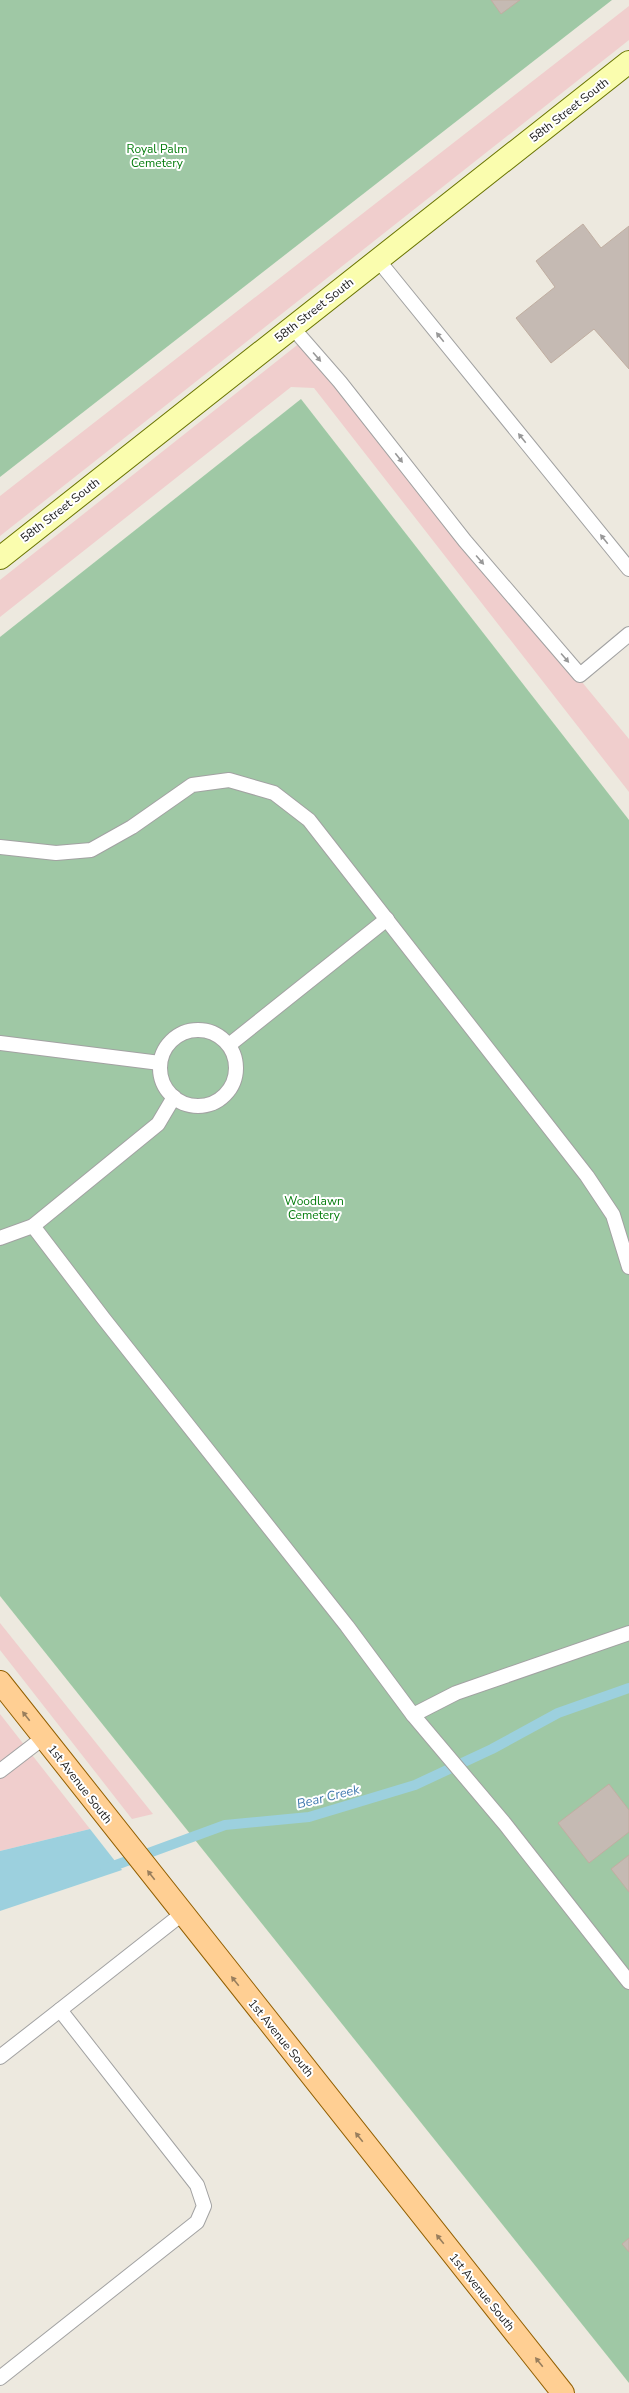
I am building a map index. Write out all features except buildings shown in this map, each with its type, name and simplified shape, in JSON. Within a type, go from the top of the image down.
[{"type":"main road","name":"1st Avenue South","points":[[0,1682],[178,1910],[563,2393]]},
{"type":"street","name":"58th Street South","points":[[0,558],[629,62]]},
{"type":"lane","points":[[378,260],[629,569]]},
{"type":"lane","points":[[292,328],[340,382],[464,541],[580,675],[629,634]]},
{"type":"lane","points":[[0,846],[56,853],[91,850],[132,827],[192,785],[228,780],[274,792],[309,820],[587,1176],[613,1215],[629,1267]]},
{"type":"lane","points":[[229,1044],[387,919]]},
{"type":"lane","points":[[195,1029],[207,1030],[219,1035],[229,1044],[234,1056],[236,1067],[235,1080],[229,1090],[220,1099],[209,1104],[197,1106],[174,1097],[166,1088],[160,1076],[160,1062],[164,1050],[172,1040],[182,1033],[195,1029]]},
{"type":"lane","points":[[0,1043],[160,1062]]},
{"type":"lane","points":[[0,1238],[33,1226],[158,1124],[174,1097]]},
{"type":"lane","points":[[33,1226],[104,1319],[347,1626],[413,1715],[489,1804],[629,1982]]},
{"type":"lane","points":[[413,1715],[456,1693],[629,1633]]},
{"type":"lane","points":[[0,1771],[43,1738]]},
{"type":"lane","points":[[0,2058],[60,2010],[178,1910]]},
{"type":"lane","points":[[0,2378],[197,2222],[204,2206],[196,2185],[60,2010]]},
{"type":"shaded area","points":[[629,6],[629,40],[0,536],[0,496]]},
{"type":"shaded area","points":[[301,342],[629,739],[629,792],[314,388],[291,387],[0,617],[0,580]]},
{"type":"shaded area","points":[[0,1623],[153,1814],[132,1819],[0,1650]]},
{"type":"shaded area","points":[[0,1714],[90,1829],[0,1851]]},
{"type":"green space","name":"Royal Palm Cemetery","points":[[0,0],[612,0],[0,477]]},
{"type":"green space","name":"Woodlawn Cemetery","points":[[301,399],[629,820],[629,2383],[0,1596],[0,637]]},
{"type":"water","points":[[90,1829],[122,1870],[0,1911],[0,1851]]},
{"type":"waterway","name":"Bear Creek","points":[[105,1869],[225,1825],[309,1817],[415,1785],[492,1749],[558,1713],[629,1688]]}]
